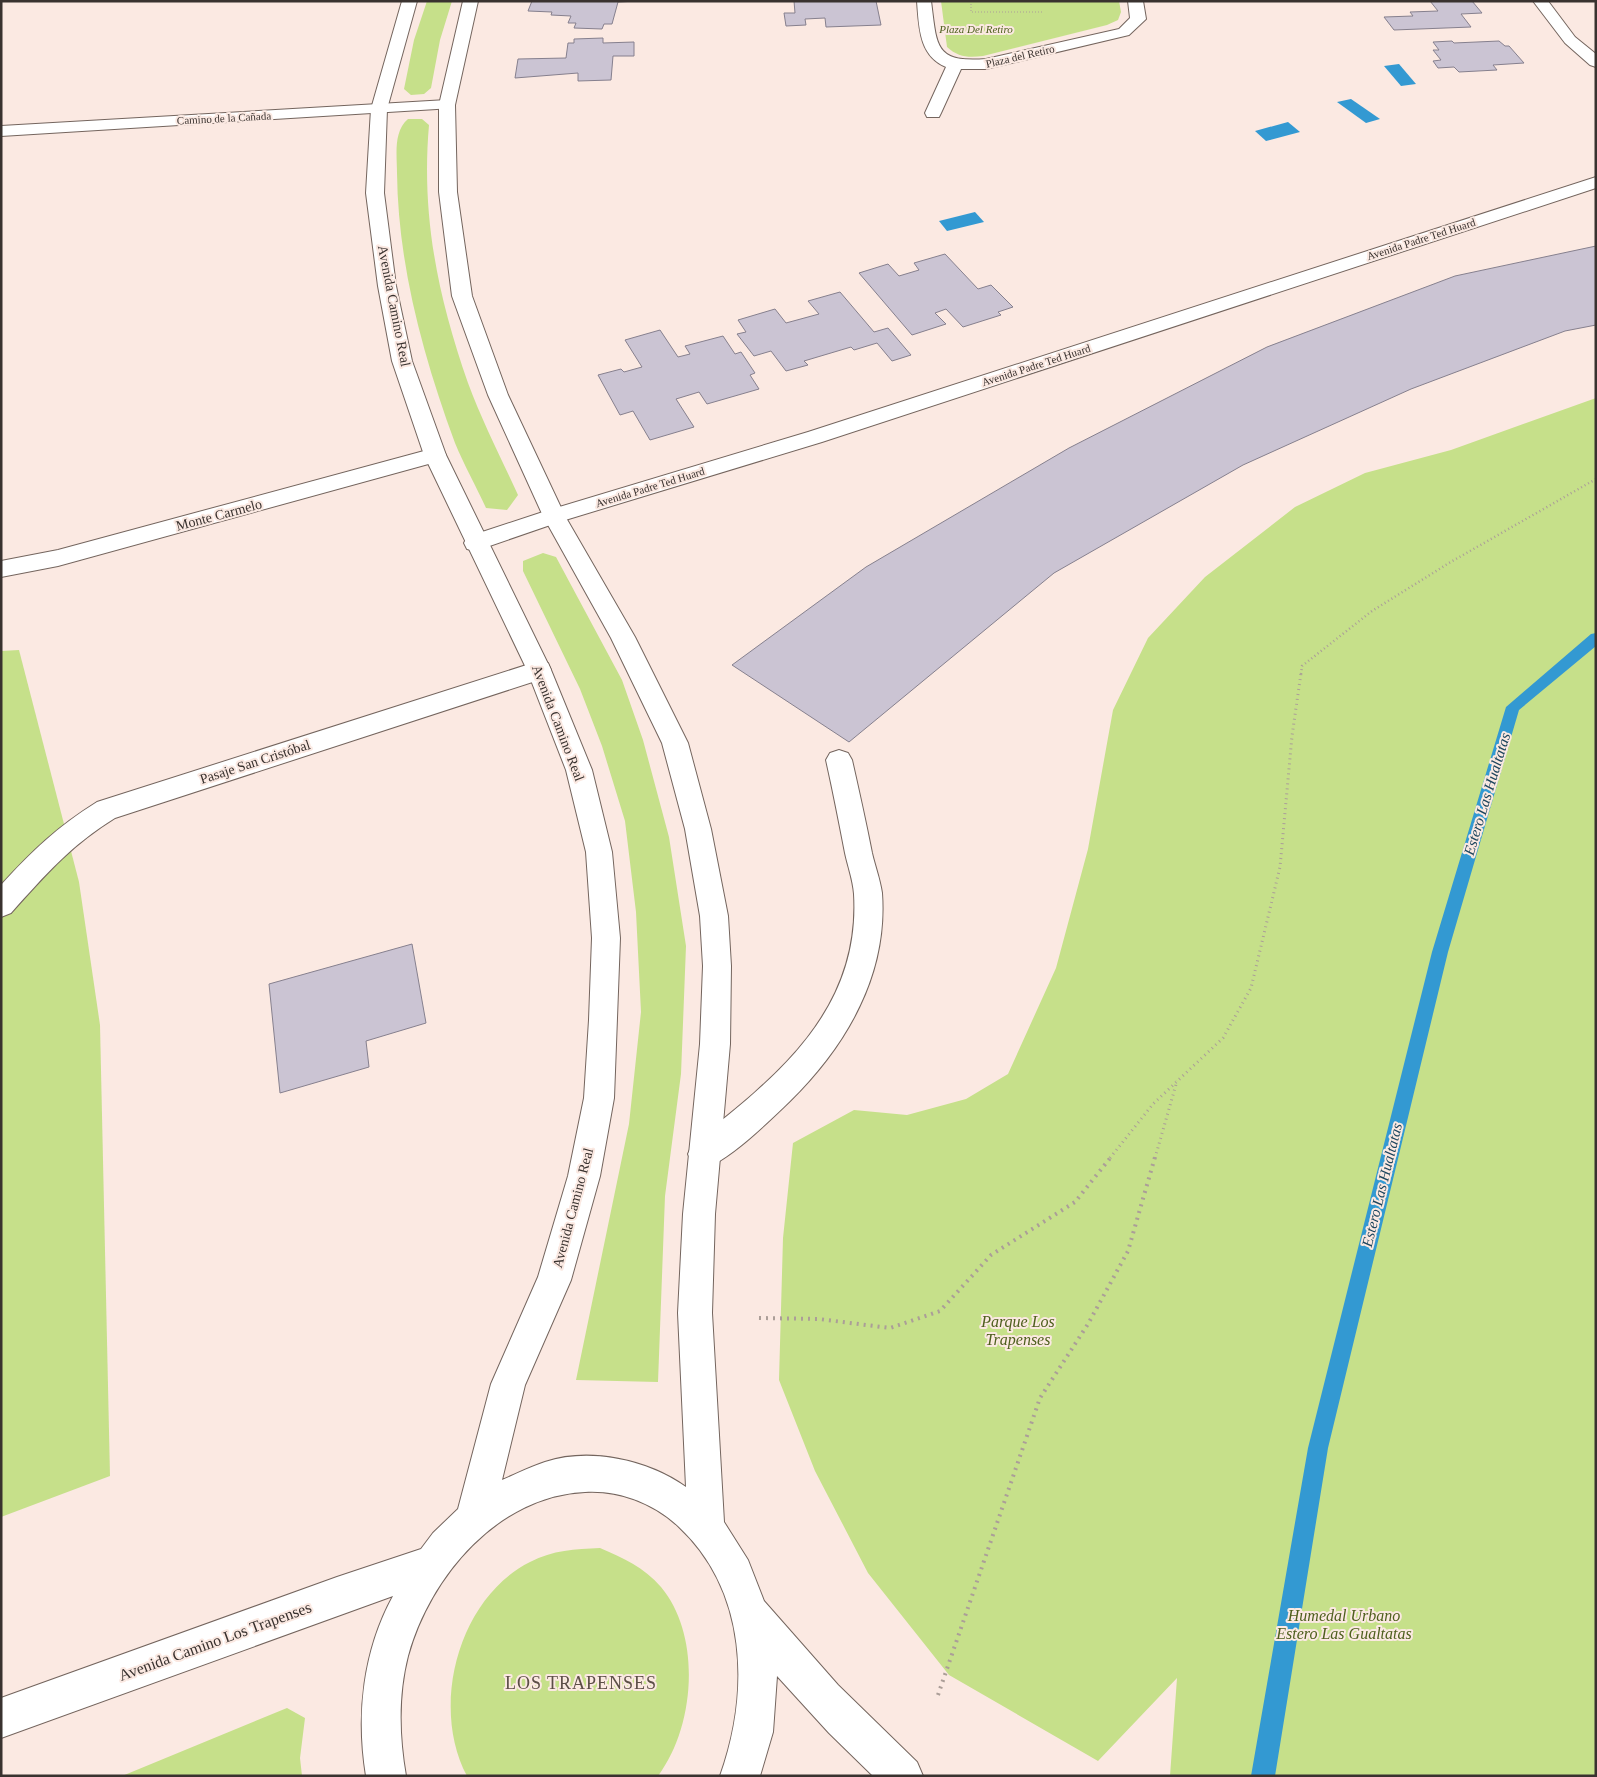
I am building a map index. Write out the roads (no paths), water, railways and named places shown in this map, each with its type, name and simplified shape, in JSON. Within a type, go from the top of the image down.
[{"type":"main road","name":"Avenida Camino Real","points":[[410,1],[378,109],[375,193],[387,286],[402,361],[435,455],[475,543],[539,670],[579,770],[599,852],[606,938],[604,1020],[599,1098],[584,1176],[554,1280],[508,1384],[474,1517]]},
{"type":"main road","points":[[471,1],[447,105],[448,192],[462,296],[498,395],[554,516],[623,637],[675,743],[698,829],[714,916],[717,966],[715,1044],[704,1154],[695,1313],[706,1525]]},
{"type":"main road","points":[[924,1],[930,46],[935,55],[955,65],[933,112]]},
{"type":"main road","name":"Plaza del Retiro","points":[[955,65],[986,64],[1124,32],[1138,19],[1134,1]]},
{"type":"main road","points":[[1540,1],[1570,40],[1596,62]]},
{"type":"main road","name":"Camino de la Cañada","points":[[1,131],[447,105]]},
{"type":"main road","name":"Avenida Padre Ted Huard","points":[[475,543],[554,516],[815,437],[1596,182]]},
{"type":"main road","name":"Monte Carmelo","points":[[1,569],[58,558],[435,455]]},
{"type":"main road","name":"Pasaje San Cristóbal","points":[[1,906],[43,858],[74,830],[106,810],[539,670]]},
{"type":"main road","points":[[704,1154],[768,1104],[803,1069],[826,1038],[849,999],[862,968],[868,932],[868,896],[839,760]]},
{"type":"main road","points":[[386,1776],[382,1756],[382,1704],[389,1655],[407,1607],[430,1565],[474,1517],[507,1495],[542,1480],[576,1473],[612,1475],[646,1483],[677,1501],[706,1525],[733,1565],[751,1614],[758,1661],[758,1711],[746,1761],[740,1776]]},
{"type":"main road","name":"Avenida Camino Los Trapenses","points":[[1,1718],[337,1596],[430,1565]]},
{"type":"main road","points":[[751,1614],[791,1663],[835,1711],[868,1745],[904,1776]]},
{"type":"water","points":[[1399,64],[1416,84],[1401,86],[1384,66]]},
{"type":"water","points":[[1351,99],[1380,119],[1366,123],[1337,102]]},
{"type":"water","points":[[1288,122],[1300,132],[1266,141],[1255,131]]},
{"type":"water","points":[[975,212],[984,222],[947,231],[939,221]]},
{"type":"waterway","name":"Estero Las Hualtatas","points":[[1263,1776],[1318,1448],[1440,952],[1513,707],[1596,638]]},
{"type":"district","name":"LOS TRAPENSES","points":[[581,1683]]},
{"type":"park label","name":"Plaza Del Retiro","points":[[976,29]]},
{"type":"park label","name":"Parque Los Trapenses","points":[[1018,1330]]},
{"type":"park label","name":"Humedal Urbano Estero Las Gualtatas","points":[[1344,1624]]}]
